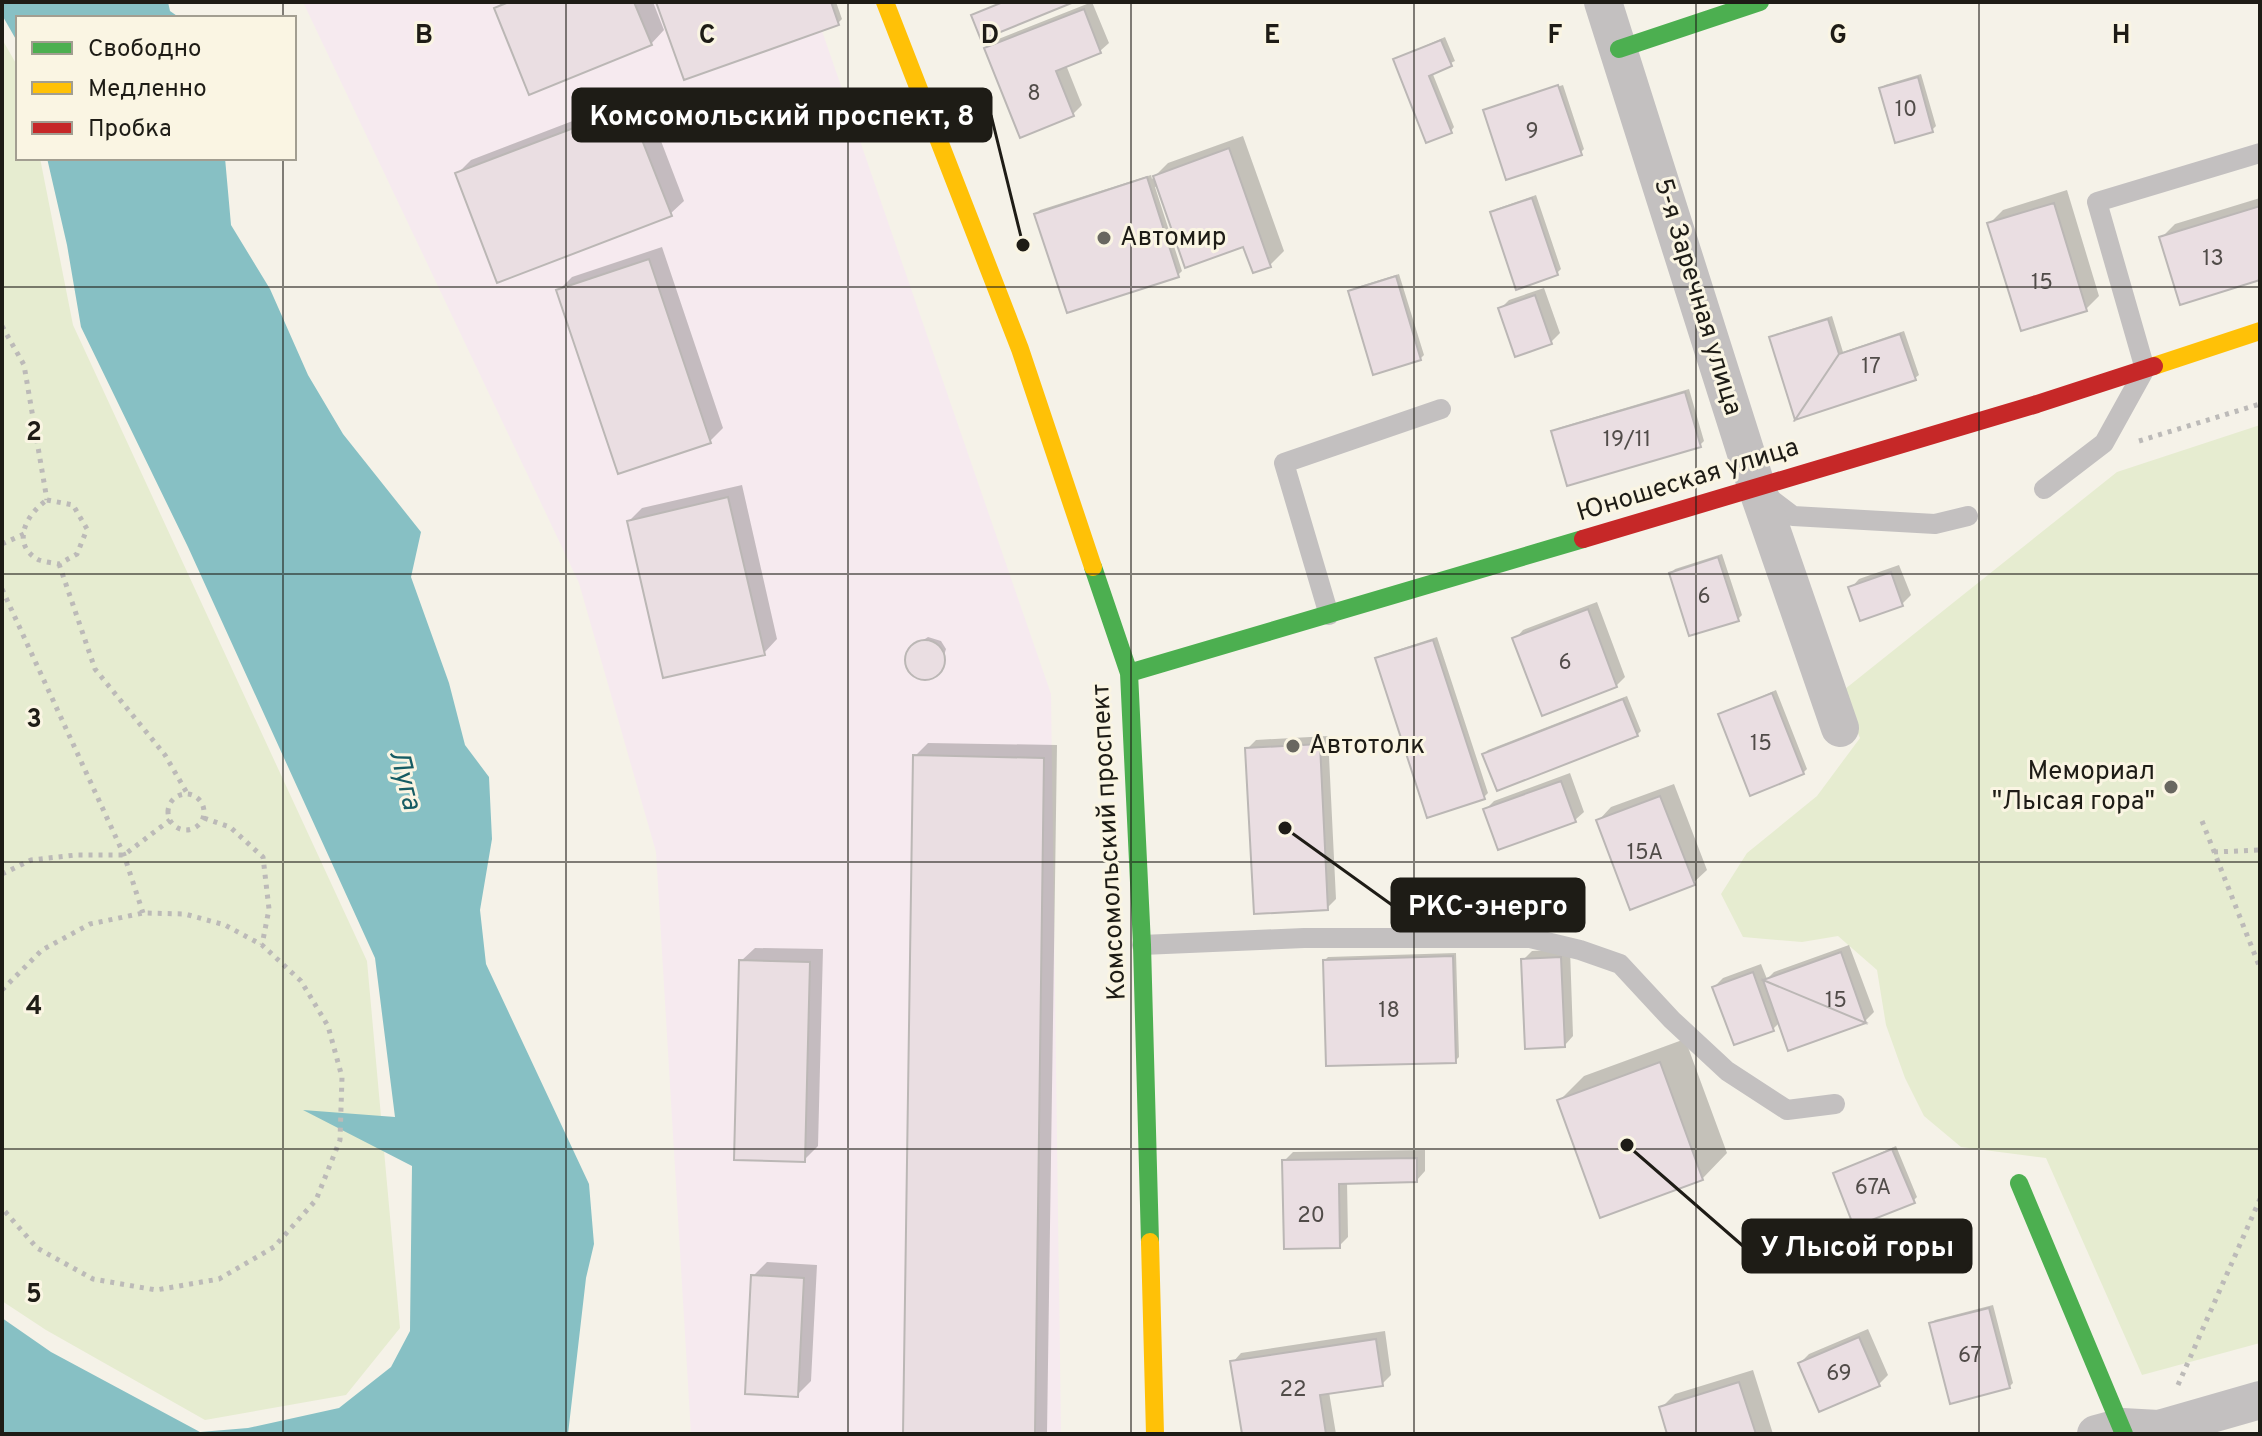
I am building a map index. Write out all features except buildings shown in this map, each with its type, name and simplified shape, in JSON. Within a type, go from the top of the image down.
[{"type":"street","name":"Комсомольский проспект","points":[[885,2],[1020,349],[1129,673],[1142,945],[1155,1434]]},
{"type":"street","name":"5-я Заречная улица","points":[[1603,2],[1757,488],[1840,728]]},
{"type":"street","points":[[1619,49],[1760,2]]},
{"type":"street","name":"Юношеская улица","points":[[1129,673],[1757,488],[2260,331]]},
{"type":"street","points":[[2019,1183],[2125,1431],[2260,1400]]},
{"type":"lane","points":[[2044,489],[2104,443],[2145,369],[2097,202],[2260,153]]},
{"type":"lane","points":[[1329,615],[1284,463],[1441,409]]},
{"type":"lane","points":[[1757,488],[1793,516],[1935,524],[1968,516]]},
{"type":"lane","points":[[1142,945],[1304,938],[1516,938],[1542,941],[1620,964],[1672,1020],[1727,1071],[1787,1110],[1835,1104]]},
{"type":"path","points":[[2,326],[24,365],[47,500]]},
{"type":"path","points":[[47,500],[73,505],[87,529],[77,554],[59,564],[38,559],[28,548],[24,534],[26,520],[35,508],[47,500]]},
{"type":"path","points":[[2,544],[24,534]]},
{"type":"path","points":[[59,564],[95,669],[165,755],[187,793]]},
{"type":"path","points":[[2,589],[124,855],[143,913]]},
{"type":"path","points":[[187,793],[196,796],[202,803],[204,818],[195,830],[178,828],[170,820],[168,809],[171,801],[187,793]]},
{"type":"path","points":[[204,818],[230,827],[263,857],[269,909],[262,945]]},
{"type":"path","points":[[2,874],[31,860],[76,855],[124,855],[170,820]]},
{"type":"path","points":[[2202,821],[2260,968]]},
{"type":"path","points":[[2214,852],[2260,850]]},
{"type":"path","points":[[2,989],[42,950],[90,924],[143,913],[185,914],[225,925],[262,945],[301,981],[328,1026],[342,1077],[340,1140],[316,1200],[274,1247],[219,1279],[156,1290],[93,1279],[37,1248],[2,1208]]},
{"type":"path","points":[[2125,1431],[2260,1199]]},
{"type":"shaded area","points":[[303,2],[812,2],[1051,694],[1061,1434],[691,1434],[656,852],[579,583]]},
{"type":"green space","points":[[2,39],[16,64],[16,160],[40,160],[73,325],[367,961],[400,1328],[346,1395],[205,1420],[46,1330],[2,1301]]},
{"type":"green space","points":[[2260,425],[2260,1343],[2142,1375],[2046,1158],[1961,1147],[1924,1116],[1905,1078],[1886,1025],[1877,970],[1838,936],[1802,942],[1743,937],[1721,894],[1747,853],[1817,796],[1860,738],[1840,693],[2117,472]]},
{"type":"water","points":[[2,2],[168,2],[170,11],[177,16],[16,16],[16,40],[2,15]]},
{"type":"water","name":"Луга","points":[[47,160],[225,160],[231,225],[270,289],[308,375],[343,434],[421,532],[411,577],[449,683],[465,745],[489,777],[492,839],[480,910],[486,964],[589,1184],[594,1244],[586,1278],[568,1434],[2,1434],[2,1318],[51,1352],[200,1432],[248,1428],[339,1408],[391,1367],[410,1331],[412,1166],[303,1110],[395,1117],[375,958],[188,547],[81,327],[67,245]]},
{"type":"traffic: fast","points":[[1619,49],[1760,2]]},
{"type":"traffic: fast","points":[[1129,673],[1583,539]]},
{"type":"traffic: fast","points":[[1093,567],[1129,673],[1142,945],[1150,1242]]},
{"type":"traffic: fast","points":[[2019,1183],[2124,1434]]},
{"type":"traffic: slow","points":[[885,2],[1020,349],[1093,567]]},
{"type":"traffic: slow","points":[[2154,366],[2260,331]]},
{"type":"traffic: slow","points":[[1150,1242],[1155,1434]]},
{"type":"traffic: jam","points":[[1583,539],[2037,404],[2154,366]]},
{"type":"place","name":"Автомир","points":[[1104,238]]},
{"type":"place","name":"Комсомольский проспект, 8","points":[[1023,245]]},
{"type":"place","name":"Автотолк","points":[[1293,746]]},
{"type":"place","name":"Мемориал \"Лысая гора\"","points":[[2171,787]]},
{"type":"place","name":"РКС-энерго","points":[[1285,828]]},
{"type":"place","name":"У Лысой горы","points":[[1627,1145]]}]
